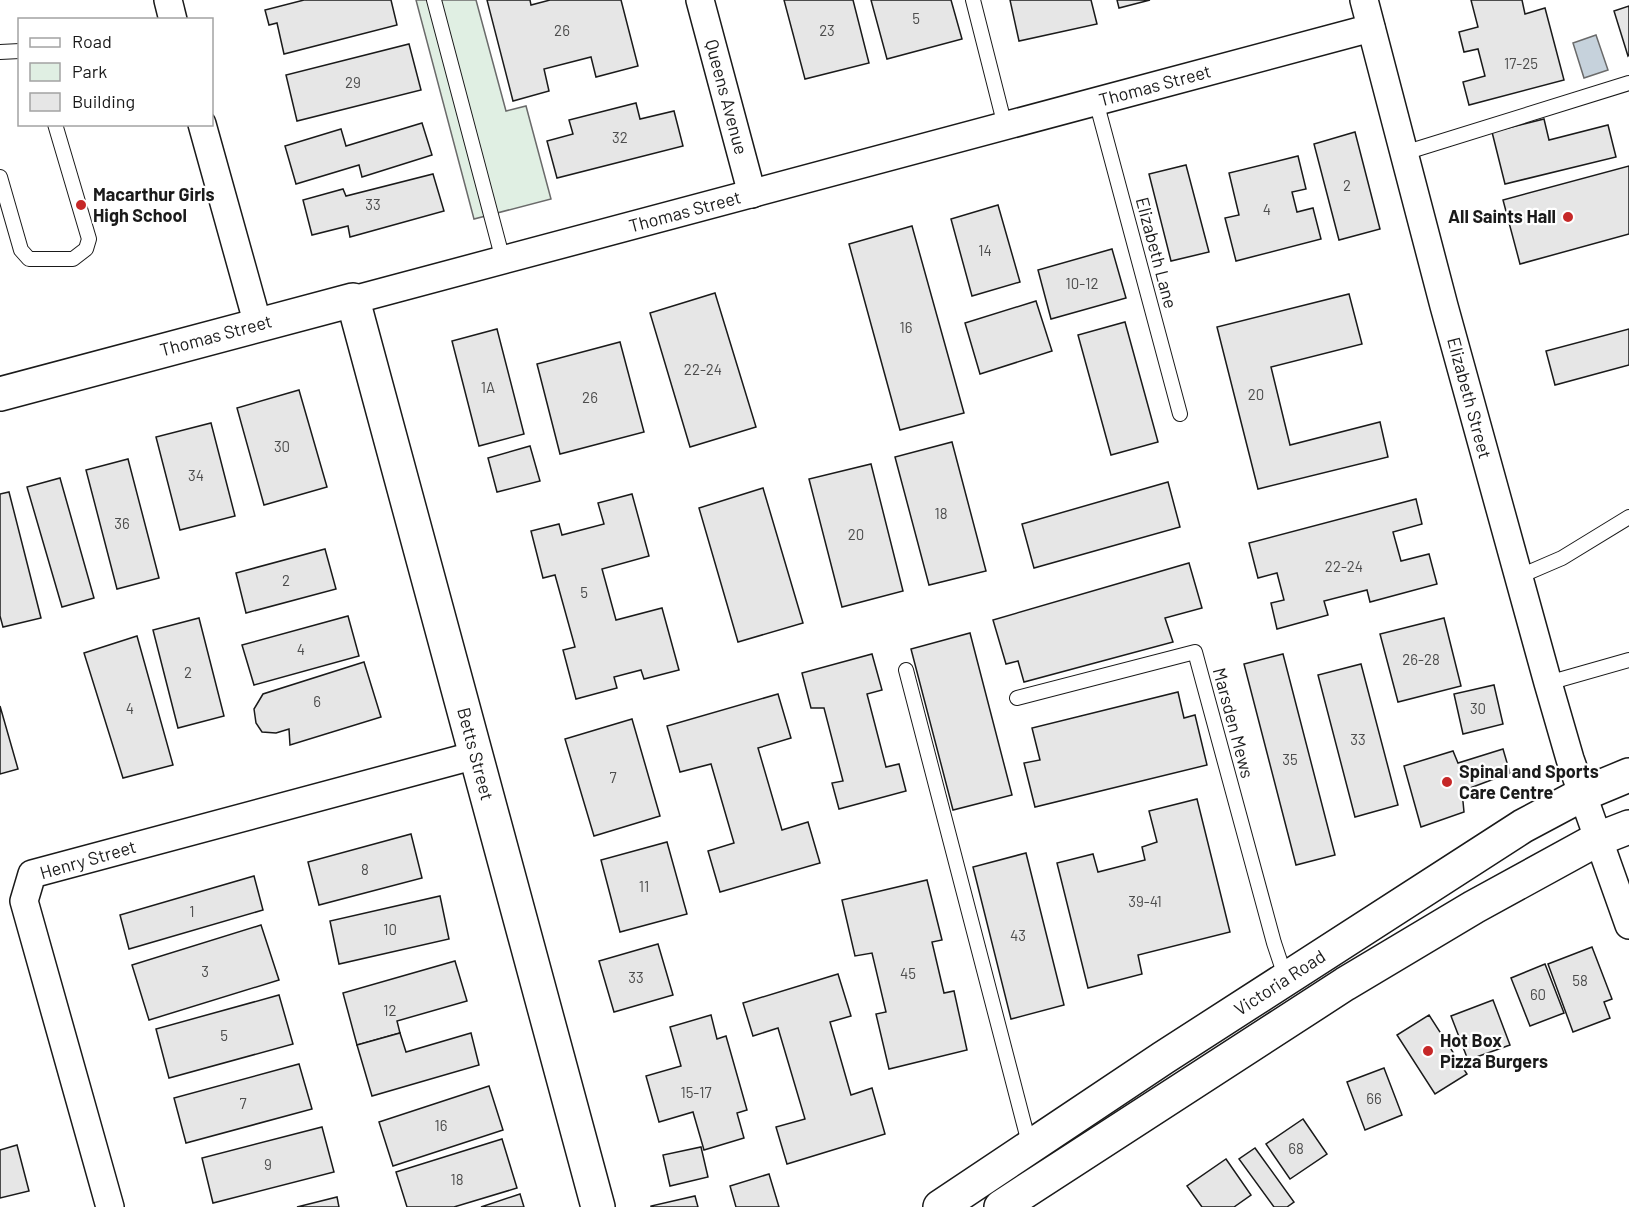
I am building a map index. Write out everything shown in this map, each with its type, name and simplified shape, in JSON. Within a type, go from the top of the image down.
[{"type":"main road","name":"Thomas Street","points":[[0,394],[353,300]]},
{"type":"main road","name":"Betts Street","points":[[353,300],[598,1207]]},
{"type":"main road","name":"Victoria Road","points":[[940,1207],[1523,826],[1583,794],[1629,775]]},
{"type":"main road","name":"Victoria Road","points":[[1001,1207],[1345,984],[1598,839],[1629,827]]},
{"type":"street","points":[[168,0],[172,18]]},
{"type":"street","name":"Queens Avenue","points":[[700,0],[752,194]]},
{"type":"street","name":"Elizabeth Street","points":[[1364,0],[1548,683],[1570,759],[1629,925]]},
{"type":"street","name":"Thomas Street","points":[[353,300],[1371,28]]},
{"type":"street","points":[[203,126],[258,325]]},
{"type":"street","name":"Henry Street","points":[[110,1207],[24,901],[32,874],[476,755]]},
{"type":"lane","points":[[434,0],[502,260]]},
{"type":"lane","points":[[973,0],[1005,126]]},
{"type":"lane","points":[[0,52],[18,51]]},
{"type":"lane","points":[[1404,153],[1629,83]]},
{"type":"lane","name":"Elizabeth Lane","points":[[1096,101],[1180,414]]},
{"type":"lane","points":[[0,177],[21,250],[29,259],[73,259],[86,249],[89,239],[56,126]]},
{"type":"lane","points":[[1518,577],[1562,558],[1629,518]]},
{"type":"lane","name":"Marsden Mews","points":[[1017,698],[1195,652],[1274,943],[1287,979]]},
{"type":"lane","points":[[1548,683],[1629,660]]},
{"type":"lane","points":[[906,670],[1029,1147]]},
{"type":"green space","points":[[416,0],[476,0],[506,111],[526,106],[551,199],[474,219]]},
{"type":"shaded area","points":[[1596,35],[1608,70],[1584,78],[1573,43]]},
{"type":"building","points":[[304,0],[391,0],[397,25],[284,54],[277,23],[269,25],[265,10]]},
{"type":"building","points":[[487,0],[530,0],[531,5],[550,0],[621,0],[638,66],[596,77],[591,57],[544,69],[549,91],[513,101]]},
{"type":"building","points":[[784,0],[853,0],[869,63],[805,79]]},
{"type":"building","points":[[871,0],[951,0],[962,39],[887,59]]},
{"type":"building","points":[[1010,0],[1091,0],[1097,24],[1019,41]]},
{"type":"building","points":[[1117,0],[1150,0],[1119,8]]},
{"type":"building","points":[[1471,0],[1522,0],[1525,14],[1545,8],[1564,80],[1469,105],[1463,82],[1485,76],[1478,49],[1464,52],[1459,32],[1478,27]]},
{"type":"building","points":[[1629,6],[1629,55],[1628,56],[1614,11]]},
{"type":"building","points":[[409,44],[421,90],[297,121],[286,75]]},
{"type":"building","points":[[636,103],[640,119],[674,111],[683,146],[557,178],[547,141],[573,134],[569,120]]},
{"type":"building","points":[[1544,119],[1549,140],[1608,125],[1616,157],[1505,184],[1492,132]]},
{"type":"building","points":[[422,123],[432,155],[362,177],[359,165],[296,184],[285,146],[341,129],[346,146]]},
{"type":"building","points":[[1355,132],[1380,229],[1339,240],[1314,144]]},
{"type":"building","points":[[1298,156],[1306,189],[1292,192],[1297,212],[1313,208],[1321,239],[1236,261],[1225,218],[1239,215],[1229,173]]},
{"type":"building","points":[[1186,165],[1209,252],[1171,261],[1149,174]]},
{"type":"building","name":"All Saints Hall","points":[[1629,166],[1629,234],[1520,264],[1503,200]]},
{"type":"building","points":[[433,174],[444,211],[350,237],[348,226],[312,235],[303,200],[343,189],[346,196]]},
{"type":"building","points":[[998,205],[1020,282],[972,296],[951,219]]},
{"type":"building","points":[[912,226],[964,413],[900,430],[849,244]]},
{"type":"building","points":[[1112,249],[1126,298],[1051,319],[1038,270]]},
{"type":"building","points":[[715,293],[756,427],[690,447],[650,313]]},
{"type":"building","points":[[1349,294],[1362,344],[1271,367],[1290,445],[1380,422],[1388,457],[1258,489],[1217,327]]},
{"type":"building","points":[[1036,301],[1052,351],[980,374],[965,323]]},
{"type":"building","points":[[1125,322],[1158,442],[1111,455],[1078,335]]},
{"type":"building","points":[[497,329],[524,434],[479,446],[452,341]]},
{"type":"building","points":[[1629,329],[1629,365],[1555,385],[1546,351]]},
{"type":"building","points":[[620,342],[644,432],[560,454],[537,364]]},
{"type":"building","points":[[299,390],[327,487],[264,505],[237,408]]},
{"type":"building","points":[[211,423],[235,516],[180,530],[156,437]]},
{"type":"building","points":[[952,442],[986,571],[929,585],[895,457]]},
{"type":"building","points":[[530,446],[540,481],[497,492],[488,458]]},
{"type":"building","points":[[128,459],[159,578],[117,589],[86,470]]},
{"type":"building","points":[[871,464],[903,591],[842,607],[809,479]]},
{"type":"building","points":[[60,478],[94,598],[62,607],[27,487]]},
{"type":"building","points":[[1168,482],[1180,527],[1034,568],[1022,524]]},
{"type":"building","points":[[763,488],[803,623],[738,642],[699,508]]},
{"type":"building","points":[[9,492],[41,618],[3,627],[0,616],[0,494]]},
{"type":"building","points":[[632,494],[649,556],[602,569],[616,620],[662,608],[679,670],[644,679],[641,670],[614,677],[617,688],[576,699],[563,650],[575,647],[555,575],[543,578],[531,531],[559,524],[562,535],[604,524],[598,503]]},
{"type":"building","points":[[1416,499],[1422,524],[1393,532],[1401,561],[1429,554],[1437,584],[1370,602],[1367,590],[1324,601],[1328,615],[1277,629],[1271,603],[1284,600],[1277,573],[1258,578],[1249,543]]},
{"type":"building","points":[[325,549],[336,589],[246,613],[236,573]]},
{"type":"building","points":[[1189,563],[1202,608],[1165,618],[1173,642],[1024,682],[1018,661],[1006,664],[993,620]]},
{"type":"building","points":[[348,616],[359,656],[254,685],[242,645]]},
{"type":"building","points":[[199,618],[224,716],[178,728],[153,630]]},
{"type":"building","points":[[1444,618],[1461,686],[1398,702],[1380,634]]},
{"type":"building","points":[[970,633],[1012,795],[953,810],[911,649]]},
{"type":"building","points":[[137,636],[173,765],[123,778],[84,653]]},
{"type":"building","points":[[872,654],[882,690],[867,694],[886,767],[899,764],[906,791],[839,809],[832,783],[843,781],[824,708],[811,708],[802,673]]},
{"type":"building","points":[[1283,654],[1335,855],[1296,865],[1244,664]]},
{"type":"building","points":[[364,662],[381,717],[290,745],[289,729],[276,733],[262,732],[256,723],[254,709],[263,694]]},
{"type":"building","points":[[1361,664],[1398,805],[1355,817],[1318,675]]},
{"type":"building","points":[[1494,685],[1503,724],[1463,734],[1454,694]]},
{"type":"building","points":[[1178,692],[1184,718],[1195,715],[1207,765],[1035,807],[1024,763],[1040,760],[1032,728]]},
{"type":"building","points":[[778,694],[791,738],[758,748],[782,830],[808,822],[820,863],[720,892],[708,851],[734,843],[711,764],[680,772],[667,726]]},
{"type":"building","points":[[0,706],[18,769],[0,774]]},
{"type":"building","points":[[632,719],[660,816],[594,836],[565,739]]},
{"type":"building","name":"Spinal and Sports Care Centre","points":[[1503,749],[1510,773],[1462,791],[1464,812],[1421,827],[1404,766],[1453,751],[1458,763]]},
{"type":"building","points":[[1197,799],[1230,932],[1138,955],[1142,974],[1088,988],[1057,863],[1093,854],[1098,872],[1145,860],[1142,847],[1157,842],[1149,811]]},
{"type":"building","points":[[411,834],[422,878],[319,905],[308,862]]},
{"type":"building","points":[[667,842],[687,914],[620,932],[601,860]]},
{"type":"building","points":[[1026,853],[1064,1005],[1011,1019],[973,867]]},
{"type":"building","points":[[254,876],[263,910],[129,949],[120,915]]},
{"type":"building","points":[[927,880],[942,940],[932,942],[944,993],[954,991],[967,1050],[889,1069],[876,1014],[886,1012],[872,953],[855,956],[842,900]]},
{"type":"building","points":[[440,896],[449,939],[339,964],[330,921]]},
{"type":"building","points":[[261,925],[279,980],[149,1020],[132,965]]},
{"type":"building","points":[[658,944],[673,995],[614,1012],[599,961]]},
{"type":"building","points":[[1592,947],[1612,999],[1604,1002],[1610,1018],[1573,1032],[1548,964]]},
{"type":"building","points":[[455,961],[467,1001],[397,1021],[400,1033],[357,1045],[343,993]]},
{"type":"building","points":[[1545,964],[1564,1013],[1530,1026],[1511,978]]},
{"type":"building","points":[[838,974],[851,1016],[830,1022],[851,1095],[872,1088],[885,1134],[787,1164],[776,1127],[805,1119],[778,1028],[753,1036],[743,1003]]},
{"type":"building","points":[[279,995],[293,1044],[169,1078],[156,1029]]},
{"type":"building","points":[[1493,1000],[1510,1045],[1468,1060],[1451,1016]]},
{"type":"building","points":[[711,1015],[717,1039],[726,1036],[747,1110],[737,1113],[744,1138],[704,1150],[693,1112],[659,1122],[646,1076],[681,1066],[670,1027]]},
{"type":"building","points":[[1429,1015],[1467,1074],[1435,1094],[1397,1035]]},
{"type":"building","points":[[400,1033],[406,1052],[471,1033],[479,1065],[372,1096],[357,1045]]},
{"type":"building","points":[[299,1064],[312,1109],[186,1143],[174,1098]]},
{"type":"building","points":[[1384,1068],[1402,1115],[1365,1130],[1347,1082]]},
{"type":"building","points":[[489,1086],[503,1130],[393,1166],[379,1122]]},
{"type":"building","points":[[1303,1119],[1327,1154],[1290,1179],[1266,1144]]},
{"type":"building","points":[[322,1127],[334,1172],[213,1203],[202,1158]]},
{"type":"building","points":[[502,1139],[517,1188],[454,1207],[407,1207],[396,1172]]},
{"type":"building","points":[[17,1145],[29,1191],[0,1198],[0,1150]]},
{"type":"building","points":[[701,1147],[708,1177],[670,1186],[663,1155]]},
{"type":"building","points":[[1255,1148],[1294,1202],[1287,1207],[1274,1207],[1239,1159]]},
{"type":"building","points":[[1226,1159],[1251,1195],[1234,1207],[1202,1207],[1187,1186]]},
{"type":"building","points":[[769,1174],[779,1207],[736,1207],[730,1186]]},
{"type":"building","points":[[520,1194],[524,1207],[481,1207]]},
{"type":"building","points":[[695,1196],[698,1207],[651,1207],[651,1206]]},
{"type":"building","points":[[337,1197],[339,1207],[297,1207]]},
{"type":"place","name":"Macarthur Girls High School","points":[[81,205]]},
{"type":"place","name":"All Saints Hall","points":[[1568,217]]},
{"type":"place","name":"Spinal and Sports Care Centre","points":[[1447,782]]},
{"type":"place","name":"Hot Box Pizza Burgers","points":[[1428,1051]]}]
